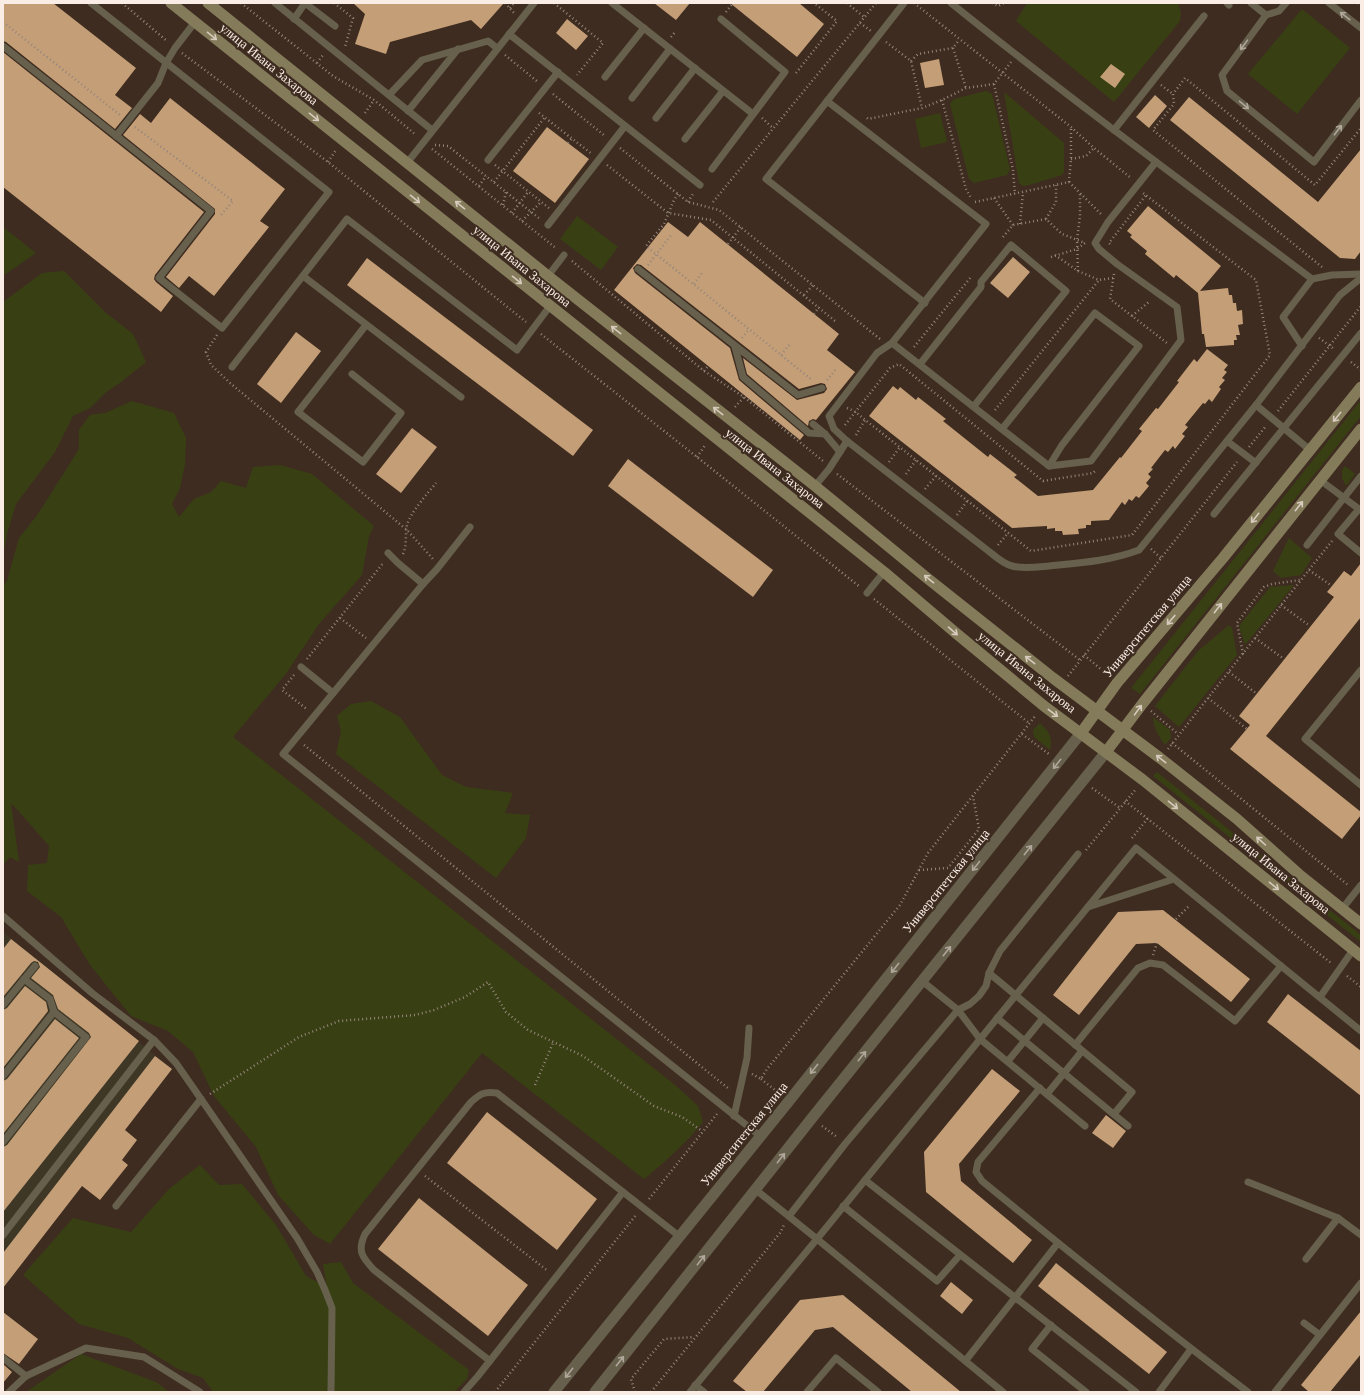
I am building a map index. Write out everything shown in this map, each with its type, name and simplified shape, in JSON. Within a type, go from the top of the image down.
[{"type":"main road","name":"улица Ивана Захарова","points":[[171,3],[884,572],[1044,706],[1143,780],[1357,953]]},
{"type":"main road","name":"улица Ивана Захарова","points":[[208,3],[548,276],[815,486],[927,578],[1061,684],[1123,730],[1237,819],[1301,876],[1361,924]]},
{"type":"main road","name":"Университетская улица","points":[[1080,733],[1117,683],[1223,558],[1361,387]]},
{"type":"main road","points":[[1106,752],[1143,703],[1361,429]]},
{"type":"street","name":"Университетская улица","points":[[554,1392],[1059,762],[1080,733]]},
{"type":"street","points":[[595,1392],[812,1118],[1106,752]]},
{"type":"lane","points":[[3,46],[211,211],[159,278],[222,328],[329,192],[91,3]]},
{"type":"lane","points":[[275,3],[432,130]]},
{"type":"lane","points":[[294,19],[305,3],[335,26]]},
{"type":"lane","points":[[407,163],[432,130],[500,51],[509,34],[534,3]]},
{"type":"lane","points":[[612,3],[753,114]]},
{"type":"lane","points":[[904,3],[766,179],[925,302]]},
{"type":"lane","points":[[951,3],[1114,130],[1312,279]]},
{"type":"lane","points":[[1251,3],[1266,15]]},
{"type":"lane","points":[[1286,3],[1279,11],[1266,15],[1222,75],[1226,91],[1314,162],[1361,100]]},
{"type":"lane","points":[[1329,3],[1361,28]]},
{"type":"lane","points":[[1114,130],[1204,16]]},
{"type":"lane","points":[[712,169],[785,72],[721,19]]},
{"type":"lane","points":[[116,136],[158,83],[166,63],[195,22]]},
{"type":"lane","points":[[605,77],[644,28]]},
{"type":"lane","points":[[509,34],[700,185]]},
{"type":"lane","points":[[389,96],[422,60],[488,41],[500,51]]},
{"type":"lane","points":[[408,111],[458,49]]},
{"type":"lane","points":[[632,98],[670,49]]},
{"type":"lane","points":[[656,118],[695,68]]},
{"type":"lane","points":[[488,160],[558,72]]},
{"type":"lane","points":[[685,140],[723,91]]},
{"type":"lane","points":[[827,101],[986,224],[890,345],[877,353],[829,416],[834,429],[848,442],[991,554],[1003,563],[1012,567],[1035,567],[1081,563],[1123,556],[1139,550],[1256,405],[1340,295],[1361,278]]},
{"type":"lane","points":[[548,225],[625,126]]},
{"type":"lane","points":[[890,345],[920,364],[1049,466],[1091,462],[1181,340],[1176,308],[1117,264],[1099,249],[1095,243],[1108,222],[1156,162]]},
{"type":"lane","points":[[232,367],[347,219],[517,350],[550,306]]},
{"type":"lane","points":[[920,364],[981,287],[981,282],[1011,245],[1066,291],[974,406]]},
{"type":"lane","points":[[548,276],[564,255]]},
{"type":"lane","points":[[640,271],[798,395],[822,388]]},
{"type":"lane","points":[[1302,346],[1283,317],[1312,279],[1332,275],[1361,274]]},
{"type":"lane","points":[[303,276],[461,397]]},
{"type":"lane","points":[[1002,429],[1095,313],[1139,346],[1062,445],[1049,466]]},
{"type":"lane","points":[[352,374],[401,413],[363,462],[298,412],[366,325]]},
{"type":"lane","points":[[1214,514],[1361,333]]},
{"type":"lane","points":[[735,347],[743,377],[809,433],[826,434]]},
{"type":"lane","points":[[1256,405],[1310,450]]},
{"type":"lane","points":[[813,424],[826,434],[840,452]]},
{"type":"lane","points":[[1227,441],[1256,463]]},
{"type":"lane","points":[[815,486],[848,442]]},
{"type":"lane","points":[[1307,546],[1361,476]]},
{"type":"lane","points":[[1320,480],[1360,509],[1338,534],[1361,553]]},
{"type":"lane","points":[[470,527],[437,569],[282,754],[760,1136]]},
{"type":"lane","points":[[388,553],[423,584]]},
{"type":"lane","points":[[867,593],[884,572]]},
{"type":"lane","points":[[300,667],[333,693]]},
{"type":"lane","points":[[1361,670],[1305,739],[1361,785]]},
{"type":"lane","points":[[690,1392],[817,1239],[1136,848],[1361,1031]]},
{"type":"lane","points":[[789,1216],[845,1144],[958,1010],[970,1004],[979,996],[986,986],[989,973],[1000,951],[1078,854]]},
{"type":"lane","points":[[1088,907],[1174,879]]},
{"type":"lane","points":[[1342,909],[1361,885]]},
{"type":"lane","points":[[3,916],[92,993],[154,1040],[176,1063],[202,1099],[296,1238],[326,1290],[332,1308],[331,1392]]},
{"type":"lane","points":[[1320,997],[1339,970],[1357,953]]},
{"type":"lane","points":[[1075,1045],[1138,968],[1150,963],[1163,965],[1235,1021],[1281,966]]},
{"type":"lane","points":[[3,1005],[34,966]]},
{"type":"lane","points":[[989,973],[1132,1092],[1114,1114]]},
{"type":"lane","points":[[3,1142],[86,1037],[54,1012],[50,999],[24,979]]},
{"type":"lane","points":[[922,981],[958,1010],[980,1038],[1085,1126]]},
{"type":"lane","points":[[3,1076],[54,1012]]},
{"type":"lane","points":[[997,1018],[1128,1126]]},
{"type":"lane","points":[[1008,1061],[1042,1018]]},
{"type":"lane","points":[[734,1116],[747,1058],[749,1028]]},
{"type":"lane","points":[[3,1235],[154,1040]]},
{"type":"lane","points":[[1047,1094],[1082,1051]]},
{"type":"lane","points":[[1040,1088],[978,1162],[976,1172],[982,1180],[1058,1243],[1191,1349],[1248,1392]]},
{"type":"lane","points":[[490,1361],[374,1270],[362,1253],[361,1243],[365,1234],[478,1095],[487,1091],[497,1092],[679,1236]]},
{"type":"lane","points":[[116,1206],[202,1099]]},
{"type":"lane","points":[[865,1180],[1136,1392]]},
{"type":"lane","points":[[1248,1182],[1338,1218],[1361,1235]]},
{"type":"lane","points":[[756,1190],[966,1360],[1003,1392]]},
{"type":"lane","points":[[464,1392],[623,1192]]},
{"type":"lane","points":[[843,1206],[937,1281],[960,1255]]},
{"type":"lane","points":[[1306,1259],[1338,1218]]},
{"type":"lane","points":[[966,1360],[1058,1243]]},
{"type":"lane","points":[[1274,1392],[1361,1283]]},
{"type":"lane","points":[[1304,1323],[1320,1335]]},
{"type":"lane","points":[[1051,1326],[1032,1349],[1086,1392]]},
{"type":"lane","points":[[9,1392],[26,1376],[86,1348],[144,1357],[200,1392]]},
{"type":"lane","points":[[1159,1392],[1191,1349]]},
{"type":"lane","points":[[3,1358],[26,1376]]},
{"type":"lane","points":[[807,1392],[836,1358],[878,1392]]},
{"type":"lane","points":[[695,1385],[704,1392]]},
{"type":"path","points":[[122,3],[176,48],[328,162],[1029,723]]},
{"type":"path","points":[[241,3],[333,76],[374,100],[704,371],[744,397],[821,459],[829,469],[1080,660]]},
{"type":"path","points":[[334,3],[353,18],[345,47],[350,51]]},
{"type":"path","points":[[510,8],[514,3]]},
{"type":"path","points":[[554,3],[603,43],[571,83]]},
{"type":"path","points":[[794,75],[837,21],[814,3]]},
{"type":"path","points":[[847,3],[864,16]]},
{"type":"path","points":[[713,202],[876,3]]},
{"type":"path","points":[[992,3],[998,6],[1004,3]]},
{"type":"path","points":[[1358,3],[1361,6]]},
{"type":"path","points":[[3,22],[128,121],[233,201],[219,219]]},
{"type":"path","points":[[860,23],[911,61],[922,108]]},
{"type":"path","points":[[670,38],[676,31]]},
{"type":"path","points":[[911,61],[918,54],[954,48],[959,40]]},
{"type":"path","points":[[954,48],[966,88]]},
{"type":"path","points":[[500,51],[688,202],[719,210],[741,227],[880,339],[890,345],[899,364],[908,355],[975,272]]},
{"type":"path","points":[[862,114],[868,119],[922,108],[966,88],[994,84],[1016,55]]},
{"type":"path","points":[[1154,79],[1173,94]]},
{"type":"path","points":[[994,84],[1013,170],[1015,194]]},
{"type":"path","points":[[1178,88],[1173,94],[1174,104],[1153,130],[1332,275]]},
{"type":"path","points":[[942,100],[966,189],[973,202],[1069,182]]},
{"type":"path","points":[[760,117],[765,111]]},
{"type":"path","points":[[539,113],[668,213],[711,220],[835,321]]},
{"type":"path","points":[[494,182],[545,117]]},
{"type":"path","points":[[1071,127],[1069,182],[1108,222]]},
{"type":"path","points":[[568,143],[572,138]]},
{"type":"path","points":[[433,145],[448,146],[548,225]]},
{"type":"path","points":[[1071,159],[1086,156],[1094,148]]},
{"type":"path","points":[[488,160],[557,215]]},
{"type":"path","points":[[479,186],[486,176]]},
{"type":"path","points":[[1046,220],[1056,202],[1056,185]]},
{"type":"path","points":[[502,205],[506,192]]},
{"type":"path","points":[[512,213],[528,192]]},
{"type":"path","points":[[1020,224],[1023,192]]},
{"type":"path","points":[[678,194],[664,224],[646,246],[822,388],[837,368]]},
{"type":"path","points":[[1078,271],[1077,240],[1080,216],[1080,194]]},
{"type":"path","points":[[994,198],[1013,225]]},
{"type":"path","points":[[522,222],[541,202]]},
{"type":"path","points":[[999,242],[1013,225],[1046,220],[1062,234],[1085,243],[1077,249],[1051,257]]},
{"type":"path","points":[[728,244],[741,227]]},
{"type":"path","points":[[640,271],[672,234]]},
{"type":"path","points":[[1055,255],[1078,271],[1099,280],[1113,278]]},
{"type":"path","points":[[1117,264],[1110,299],[1175,349]]},
{"type":"path","points":[[694,284],[702,273]]},
{"type":"path","points":[[980,430],[1099,280]]},
{"type":"path","points":[[804,295],[813,285]]},
{"type":"path","points":[[1061,684],[1361,306]]},
{"type":"path","points":[[814,314],[819,307]]},
{"type":"path","points":[[222,328],[206,352],[211,365],[230,383],[407,530],[436,562],[437,569]]},
{"type":"path","points":[[781,355],[790,344]]},
{"type":"path","points":[[704,371],[708,366]]},
{"type":"path","points":[[848,442],[865,420]]},
{"type":"path","points":[[884,470],[900,447]]},
{"type":"path","points":[[900,482],[916,460]]},
{"type":"path","points":[[919,497],[936,476]]},
{"type":"path","points":[[398,563],[404,550],[407,524],[436,483]]},
{"type":"path","points":[[952,523],[967,501]]},
{"type":"path","points":[[991,554],[1008,533]]},
{"type":"path","points":[[1338,534],[1172,743],[1356,891]]},
{"type":"path","points":[[314,715],[282,690],[379,569]]},
{"type":"path","points":[[1309,570],[1332,586]]},
{"type":"path","points":[[1243,654],[1236,623],[1264,587],[1272,584],[1301,580]]},
{"type":"path","points":[[1281,605],[1310,626]]},
{"type":"path","points":[[340,618],[373,644]]},
{"type":"path","points":[[1255,638],[1284,659]]},
{"type":"path","points":[[1084,655],[1117,683]]},
{"type":"path","points":[[1229,672],[1257,694]]},
{"type":"path","points":[[1208,698],[1247,729]]},
{"type":"path","points":[[1143,703],[1178,734]]},
{"type":"path","points":[[767,1069],[900,905],[928,853],[1022,734],[1029,723],[1044,706]]},
{"type":"path","points":[[1022,734],[1059,762]]},
{"type":"path","points":[[307,738],[302,744],[734,1093],[702,1131],[495,1392]]},
{"type":"path","points":[[1083,781],[1120,808]]},
{"type":"path","points":[[919,870],[948,868],[980,830],[973,795]]},
{"type":"path","points":[[1078,854],[1086,850],[1125,801],[1361,987]]},
{"type":"path","points":[[1176,919],[1197,897]]},
{"type":"path","points":[[202,1099],[299,1037],[339,1021],[415,1015],[434,1010],[465,997],[488,982],[506,1012],[528,1030],[583,1056],[654,1106],[682,1117],[702,1131]]},
{"type":"path","points":[[535,1085],[553,1043]]},
{"type":"path","points":[[417,1170],[556,1278]]},
{"type":"path","points":[[651,1392],[780,1234],[789,1216]]},
{"type":"path","points":[[635,1392],[631,1379],[664,1339],[695,1337]]},
{"type":"shaded area","points":[[3,932],[172,1069],[3,1288]]},
{"type":"green space","points":[[1027,3],[1178,3],[1181,12],[1180,21],[1114,102],[1016,21]]},
{"type":"green space","points":[[1302,9],[1350,48],[1297,114],[1248,74]]},
{"type":"green space","points":[[986,91],[992,94],[1010,169],[1007,175],[974,183],[969,179],[950,104],[954,99]]},
{"type":"green space","points":[[1004,92],[1064,143],[1064,172],[1062,175],[1029,185],[1023,186],[1019,183]]},
{"type":"green space","points":[[940,113],[947,142],[921,148],[915,119]]},
{"type":"green space","points":[[577,216],[618,247],[601,270],[560,239]]},
{"type":"green space","points":[[3,227],[36,253],[3,276]]},
{"type":"green space","points":[[64,271],[105,312],[133,334],[146,362],[105,393],[90,408],[73,416],[55,452],[16,504],[7,534],[3,556],[3,302],[42,273]]},
{"type":"green space","points":[[1361,400],[1361,416],[1140,694],[1131,688]]},
{"type":"green space","points":[[132,401],[174,413],[186,438],[185,464],[180,488],[172,504],[179,517],[194,499],[211,492],[221,481],[246,488],[253,467],[280,465],[312,474],[374,526],[369,536],[362,575],[319,624],[285,675],[233,737],[675,1085],[698,1106],[703,1122],[675,1152],[644,1179],[482,1053],[330,1244],[314,1235],[278,1195],[256,1147],[214,1096],[193,1052],[168,1031],[131,1016],[90,965],[61,917],[27,891],[28,865],[47,863],[49,846],[11,803],[19,862],[10,857],[3,865],[3,586],[7,581],[19,538],[38,514],[79,449],[79,430],[90,415],[105,413]]},
{"type":"green space","points":[[1345,466],[1355,474],[1346,486],[1342,478],[1342,470]]},
{"type":"green space","points":[[1289,538],[1312,558],[1301,575],[1281,578],[1273,571]]},
{"type":"green space","points":[[1294,585],[1245,645],[1239,626],[1270,587]]},
{"type":"green space","points":[[1229,625],[1232,628],[1237,655],[1179,727],[1155,706],[1198,651]]},
{"type":"green space","points":[[371,701],[400,717],[442,775],[466,787],[513,793],[505,813],[530,815],[526,838],[496,878],[336,754],[341,731],[337,716],[351,704]]},
{"type":"green space","points":[[1153,717],[1170,730],[1171,738],[1165,745],[1160,739],[1154,725]]},
{"type":"green space","points":[[1040,723],[1050,735],[1050,750],[1034,737],[1033,730]]},
{"type":"green space","points":[[1157,772],[1361,935],[1361,942],[1153,776]]},
{"type":"green space","points":[[200,1165],[219,1185],[242,1184],[276,1225],[306,1276],[327,1287],[323,1264],[341,1262],[353,1283],[469,1370],[467,1379],[454,1392],[213,1392],[203,1378],[178,1369],[128,1338],[79,1324],[23,1275],[73,1218],[131,1232],[169,1189]]},
{"type":"green space","points":[[81,1354],[156,1382],[169,1392],[26,1392]]},
{"type":"building","points":[[3,3],[53,3],[136,68],[115,95],[132,108],[115,129],[3,41]]},
{"type":"building","points":[[353,3],[504,3],[481,29],[471,20],[390,42],[386,54],[355,44],[365,14]]},
{"type":"building","points":[[654,3],[690,3],[676,20]]},
{"type":"building","points":[[730,3],[799,3],[824,24],[797,57]]},
{"type":"building","points":[[567,19],[588,36],[576,50],[556,33]]},
{"type":"building","points":[[3,52],[204,212],[155,275],[154,279],[156,282],[173,296],[161,312],[3,187]]},
{"type":"building","points":[[939,59],[944,85],[925,88],[920,63]]},
{"type":"building","points":[[1111,64],[1125,74],[1115,88],[1100,77]]},
{"type":"building","points":[[1155,95],[1167,106],[1149,128],[1136,117]]},
{"type":"building","points":[[1189,97],[1318,202],[1361,149],[1361,251],[1355,259],[1340,258],[1170,120]]},
{"type":"building","points":[[170,98],[285,189],[260,221],[269,227],[214,296],[189,276],[179,288],[166,277],[215,214],[215,209],[123,135],[140,114],[151,123]]},
{"type":"building","points":[[547,127],[589,159],[555,203],[513,171]]},
{"type":"building","points":[[1148,206],[1221,266],[1200,291],[1228,288],[1229,295],[1232,295],[1233,303],[1236,303],[1237,311],[1242,310],[1243,324],[1238,325],[1240,335],[1236,335],[1237,340],[1234,340],[1234,345],[1206,347],[1204,334],[1202,334],[1198,293],[1176,275],[1174,278],[1145,254],[1147,251],[1130,237],[1132,235],[1127,231]]},
{"type":"building","points":[[668,222],[688,237],[700,222],[839,334],[827,350],[855,372],[816,420],[813,419],[809,421],[808,426],[747,374],[743,358],[797,400],[824,393],[827,389],[825,384],[821,383],[799,389],[641,265],[637,264],[633,268],[635,273],[730,348],[739,380],[804,435],[800,440],[614,290]]},
{"type":"building","points":[[1013,257],[1030,272],[1008,298],[990,283]]},
{"type":"building","points":[[367,258],[593,430],[573,456],[347,285]]},
{"type":"building","points":[[296,332],[321,351],[281,403],[257,384]]},
{"type":"building","points":[[1207,349],[1228,365],[1224,370],[1227,372],[1222,378],[1225,380],[1219,387],[1221,389],[1212,402],[1209,399],[1205,404],[1203,403],[1185,425],[1188,427],[1182,434],[1185,436],[1175,449],[1173,446],[1168,452],[1165,450],[1151,468],[1153,469],[1148,474],[1151,477],[1146,483],[1149,486],[1139,498],[1136,496],[1132,501],[1129,499],[1125,505],[1122,502],[1109,520],[1091,521],[1091,525],[1086,525],[1086,528],[1078,529],[1079,534],[1063,535],[1062,531],[1055,531],[1055,528],[1047,529],[1047,526],[1012,528],[869,416],[893,386],[898,390],[900,387],[916,400],[918,397],[946,419],[943,421],[988,457],[990,454],[1017,475],[1014,477],[1038,496],[1093,490],[1142,431],[1139,429],[1156,408],[1158,409],[1179,382],[1177,381],[1194,359],[1197,362]]},
{"type":"building","points":[[412,428],[437,447],[401,493],[376,474]]},
{"type":"building","points":[[628,459],[773,570],[753,597],[608,486]]},
{"type":"building","points":[[1361,563],[1361,617],[1266,736],[1361,812],[1361,815],[1342,839],[1230,749],[1250,725],[1239,716],[1334,597],[1327,592],[1344,571],[1351,576]]},
{"type":"building","points":[[1163,910],[1250,979],[1231,1002],[1157,943],[1136,944],[1079,1015],[1053,995],[1118,912]]},
{"type":"building","points":[[11,939],[139,1041],[3,1212],[3,1147],[7,1145],[91,1037],[89,1033],[58,1009],[53,995],[31,978],[40,967],[38,962],[34,961],[31,963],[3,997],[3,949]]},
{"type":"building","points":[[25,986],[46,1002],[48,1011],[3,1068],[3,1010],[7,1008]]},
{"type":"building","points":[[1288,994],[1361,1051],[1361,1096],[1267,1022]]},
{"type":"building","points":[[55,1019],[79,1038],[3,1134],[3,1081],[7,1079]]},
{"type":"building","points":[[155,1056],[172,1069],[125,1130],[137,1140],[122,1160],[128,1165],[100,1200],[82,1186],[3,1288],[3,1253]]},
{"type":"building","points":[[992,1069],[1020,1091],[959,1164],[961,1181],[1032,1240],[1013,1263],[926,1192],[924,1152]]},
{"type":"building","points":[[487,1112],[597,1199],[557,1250],[447,1163]]},
{"type":"building","points":[[1106,1115],[1126,1131],[1113,1148],[1092,1133]]},
{"type":"building","points":[[419,1198],[528,1285],[488,1336],[378,1249]]},
{"type":"building","points":[[1056,1263],[1167,1352],[1149,1374],[1038,1286]]},
{"type":"building","points":[[951,1282],[973,1300],[962,1314],[940,1296]]},
{"type":"building","points":[[843,1295],[961,1392],[912,1392],[833,1327],[815,1330],[763,1392],[747,1392],[733,1381],[800,1300]]},
{"type":"building","points":[[1361,1311],[1361,1354],[1330,1392],[1309,1392],[1301,1385]]},
{"type":"building","points":[[3,1312],[38,1339],[19,1364],[3,1353]]},
{"type":"building","points":[[3,1364],[12,1372],[3,1383]]}]
